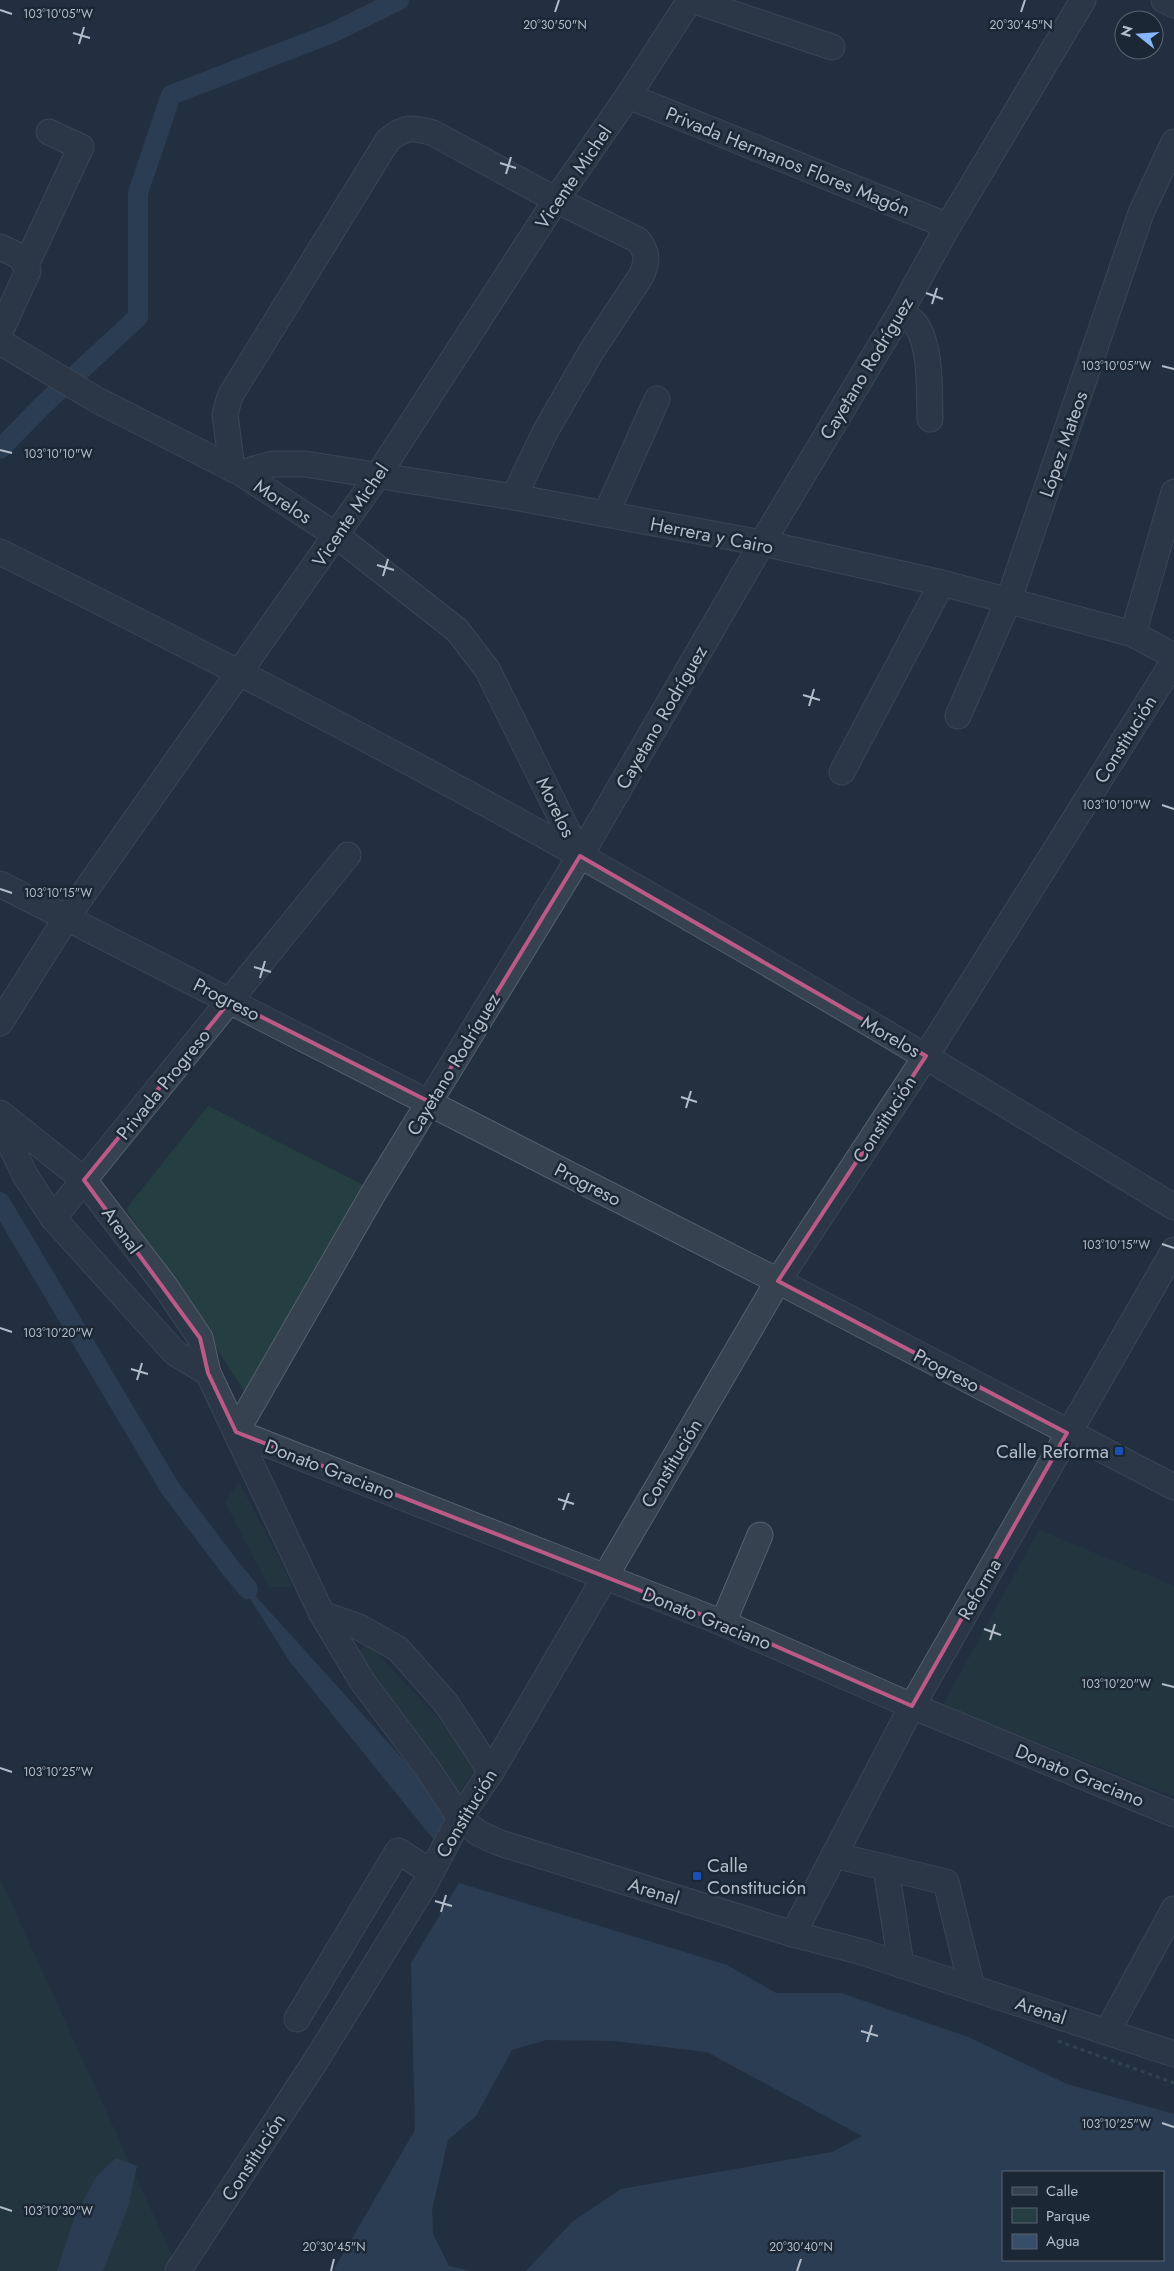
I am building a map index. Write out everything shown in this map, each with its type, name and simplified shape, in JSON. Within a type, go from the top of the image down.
[{"type":"street","points":[[691,0],[832,46]]},
{"type":"street","name":"Vicente Michel","points":[[0,1023],[67,917],[337,536],[556,200],[691,0]]},
{"type":"street","name":"Cayetano Rodríguez","points":[[236,1432],[370,1201],[580,856],[762,543],[900,313],[948,226],[1083,0]]},
{"type":"street","points":[[1164,0],[1174,5]]},
{"type":"street","name":"Privada Hermanos Flores Magón","points":[[628,96],[948,226]]},
{"type":"street","points":[[236,471],[225,414],[230,396],[388,140],[400,131],[413,128],[433,133],[556,200],[638,240],[645,249],[647,262],[641,276],[591,352],[545,432],[514,497]]},
{"type":"street","points":[[26,265],[81,146],[49,132]]},
{"type":"street","name":"López Mateos","points":[[958,716],[1009,599],[1141,214],[1174,142]]},
{"type":"street","points":[[0,246],[21,257],[28,272],[0,332]]},
{"type":"street","points":[[900,313],[912,321],[921,333],[929,382],[930,419]]},
{"type":"street","name":"Morelos","points":[[0,342],[97,400],[236,471],[337,536],[458,630],[487,669],[580,856]]},
{"type":"street","points":[[606,514],[657,399]]},
{"type":"street","name":"Herrera y Cairo","points":[[236,471],[272,464],[306,464],[514,497],[762,543],[1009,599],[1133,634],[1174,656]]},
{"type":"street","points":[[1133,634],[1174,492]]},
{"type":"street","name":"Morelos","points":[[0,552],[241,672],[580,856],[926,1056],[1174,1207]]},
{"type":"street","points":[[842,772],[942,583]]},
{"type":"street","name":"Constitución","points":[[178,2271],[315,2062],[431,1872],[460,1818],[490,1772],[778,1281],[926,1056],[1174,661]]},
{"type":"street","name":"Privada Progreso","points":[[53,1218],[348,855]]},
{"type":"street","name":"Progreso","points":[[0,884],[430,1102],[1174,1487]]},
{"type":"street","name":"Arenal","points":[[0,1114],[84,1180],[165,1286],[200,1338],[208,1373],[322,1614],[362,1680],[427,1768],[460,1818],[478,1833],[500,1843],[793,1934],[862,1952],[1174,2054]]},
{"type":"street","points":[[0,1123],[25,1175],[53,1218],[175,1353],[208,1373]]},
{"type":"street","name":"Reforma","points":[[793,1934],[912,1706],[1174,1250]]},
{"type":"street","name":"Donato Graciano","points":[[236,1432],[724,1623],[912,1706],[1174,1814]]},
{"type":"street","points":[[724,1623],[760,1535]]},
{"type":"street","points":[[322,1614],[359,1627],[398,1649],[446,1703],[490,1772]]},
{"type":"street","points":[[297,2019],[398,1851],[431,1872]]},
{"type":"street","points":[[834,1856],[946,1882],[972,1988]]},
{"type":"street","points":[[886,1868],[901,1965]]},
{"type":"street","points":[[1107,2032],[1174,1909]]},
{"type":"highlighted area","points":[[580,856],[926,1056],[778,1281],[1067,1433],[912,1706],[723,1623],[236,1432],[208,1373],[200,1338],[84,1180],[230,1001],[430,1102]]},
{"type":"green space","points":[[208,1106],[369,1188],[246,1394],[126,1209]]},
{"type":"green space","points":[[239,1482],[293,1587],[269,1587],[225,1502]]},
{"type":"green space","points":[[1039,1530],[1174,1586],[1174,1796],[943,1705]]},
{"type":"green space","points":[[368,1644],[480,1763],[458,1794],[354,1655]]},
{"type":"green space","points":[[0,1879],[179,2271],[0,2271]]},
{"type":"water","points":[[232,1570],[449,1810],[434,1840],[290,1662]]},
{"type":"water","points":[[459,1883],[727,1965],[776,1993],[841,1993],[968,2037],[1067,2084],[1174,2114],[1174,2271],[526,2271],[572,2222],[621,2189],[832,2152],[862,2136],[707,2052],[614,2041],[546,2040],[512,2050],[476,2116],[448,2140],[432,2210],[433,2234],[449,2266],[471,2271],[333,2271],[415,2130],[411,1963]]},
{"type":"water","points":[[116,2158],[137,2166],[128,2207],[103,2271],[57,2271],[74,2219],[96,2177]]},
{"type":"waterway","points":[[0,449],[42,406],[138,317],[138,193],[171,95],[332,33],[399,0]]},
{"type":"waterway","points":[[0,1202],[170,1488],[248,1589]]},
{"type":"place","name":"Calle Reforma","points":[[1119,1451]]},
{"type":"place","name":"Calle Constitución","points":[[697,1876]]}]
